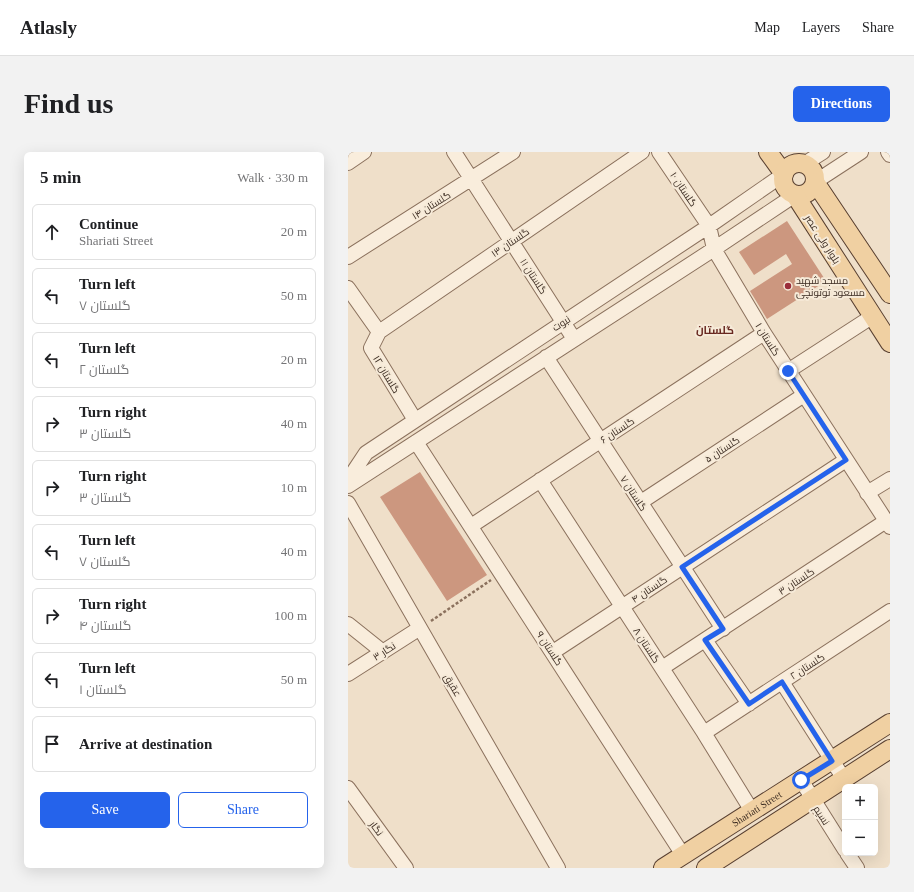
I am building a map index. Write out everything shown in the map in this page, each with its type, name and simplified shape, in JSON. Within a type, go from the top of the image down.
[{"type":"main road","points":[[768,152],[784,174],[784,185],[790,193],[796,195],[806,194],[810,191],[815,182]]},
{"type":"main road","points":[[784,174],[790,166],[799,163],[800,158],[808,166],[814,173],[815,182],[890,294]]},
{"type":"main road","name":"بلوار ولی عصر","points":[[796,195],[890,343]]},
{"type":"main road","name":"Shariati Street","points":[[663,868],[890,723]]},
{"type":"main road","points":[[706,868],[890,749]]},
{"type":"street","points":[[348,163],[364,152]]},
{"type":"street","name":"گلستان ۱۱","points":[[454,152],[574,339]]},
{"type":"street","name":"گلستان ۱۴","points":[[348,257],[513,152]]},
{"type":"street","name":"گلستان ۱۳","points":[[378,332],[642,152]]},
{"type":"street","name":"گلستان ۱۰","points":[[659,152],[709,226]]},
{"type":"street","points":[[800,158],[823,152]]},
{"type":"street","points":[[815,182],[861,152]]},
{"type":"street","name":"نبوت","points":[[348,480],[366,453],[709,226],[784,174]]},
{"type":"street","name":"نبوت","points":[[348,486],[796,195]]},
{"type":"street","name":"گلستان ۱","points":[[709,226],[714,249],[764,333],[888,524]]},
{"type":"street","points":[[348,288],[378,332]]},
{"type":"street","points":[[788,371],[872,316]]},
{"type":"street","name":"گلستان ۱۲","points":[[378,332],[371,348],[415,420]]},
{"type":"street","name":"گلستان ۶","points":[[471,526],[764,333]]},
{"type":"street","name":"گلستان ۷","points":[[546,357],[723,629]]},
{"type":"street","name":"گلستان ۵","points":[[641,502],[804,395]]},
{"type":"street","name":"گلستان ۹","points":[[416,442],[683,855]]},
{"type":"street","name":"گلستان ۴","points":[[553,652],[846,460]]},
{"type":"street","points":[[867,493],[890,479]]},
{"type":"street","name":"گلستان ۸","points":[[540,480],[704,733],[752,811]]},
{"type":"street","name":"عقیق","points":[[348,503],[558,868]]},
{"type":"street","name":"گلستان ۳","points":[[662,668],[888,524]]},
{"type":"street","name":"گلستان ۲","points":[[704,733],[890,611]]},
{"type":"street","points":[[348,624],[383,652]]},
{"type":"street","name":"نگار ۳","points":[[348,674],[420,628]]},
{"type":"street","points":[[705,640],[749,704]]},
{"type":"street","points":[[782,682],[844,779]]},
{"type":"street","name":"نسیم","points":[[801,780],[812,800],[842,845]]},
{"type":"street","name":"نگار","points":[[348,788],[406,868]]},
{"type":"street","points":[[849,856],[856,868]]},
{"type":"path","points":[[420,628],[502,574]]},
{"type":"building","points":[[787,221],[826,281],[767,319],[750,291],[792,264],[786,254],[754,275],[739,252]]},
{"type":"building","points":[[420,472],[487,575],[447,601],[380,497]]},
{"type":"place","name":"مسجد شهید مسعود توتونچی","points":[[788,286]]},
{"type":"district","name":"گلستان","points":[[715,330]]},
{"type":"route","points":[[788,371],[846,460],[682,567],[723,629],[705,640],[749,704],[782,682],[832,761],[801,780]]}]
